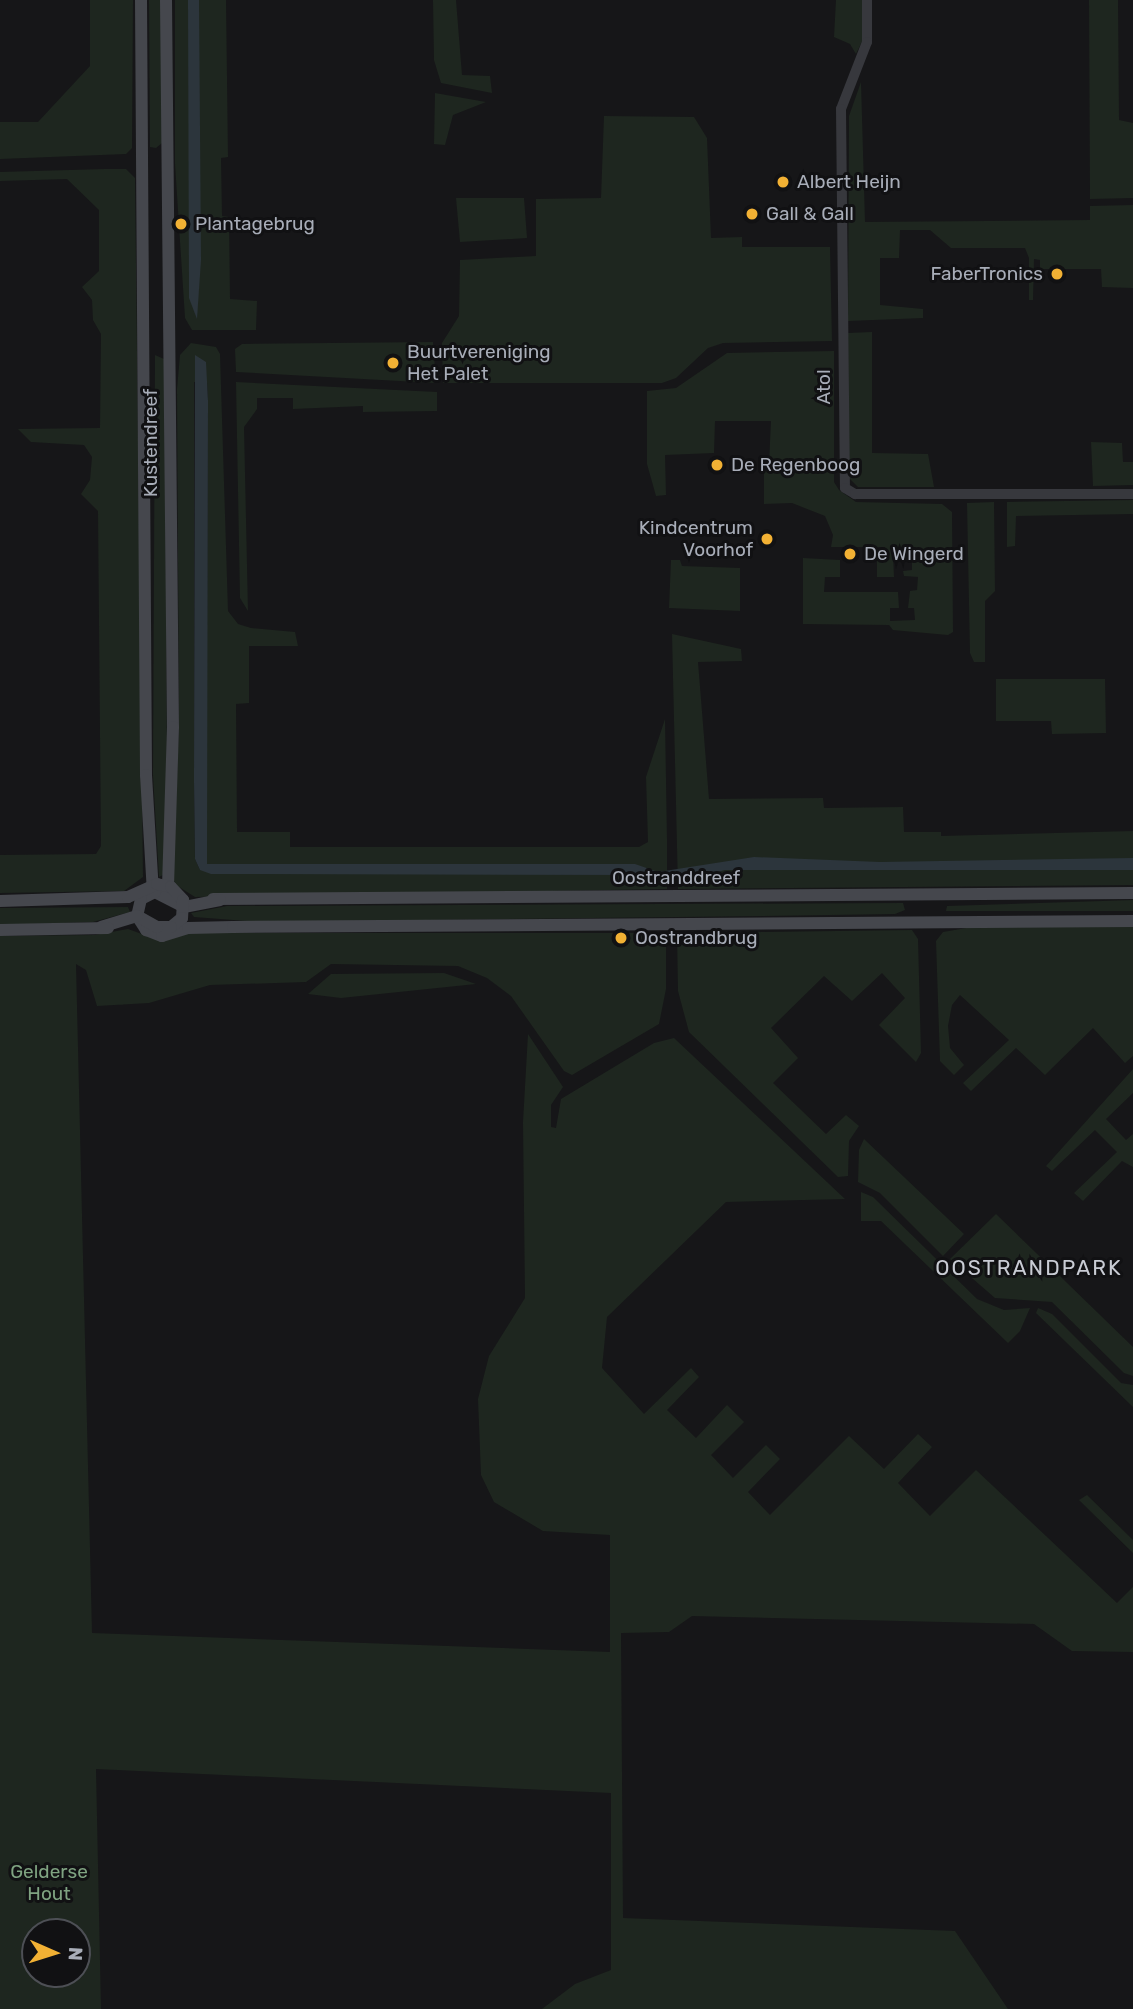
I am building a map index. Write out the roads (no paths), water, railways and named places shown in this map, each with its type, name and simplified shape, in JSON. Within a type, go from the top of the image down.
[{"type":"main road","name":"Kustendreef","points":[[141,0],[151,888]]},
{"type":"main road","name":"Kustendreef","points":[[166,0],[173,727],[168,886]]},
{"type":"main road","points":[[0,901],[135,899],[151,888],[168,886],[183,904],[182,925]]},
{"type":"main road","points":[[151,888],[183,904]]},
{"type":"main road","name":"Oostranddreef","points":[[183,904],[220,900],[1133,893]]},
{"type":"main road","points":[[135,899],[139,919],[162,936],[182,925],[233,927],[1133,920]]},
{"type":"main road","points":[[0,930],[102,927],[139,919]]},
{"type":"street","name":"Atol","points":[[867,0],[867,42],[841,109],[845,488],[855,494],[1133,494]]},
{"type":"place","name":"Albert Heijn","points":[[783,182]]},
{"type":"place","name":"Gall & Gall","points":[[752,214]]},
{"type":"place","name":"Plantagebrug","points":[[181,224]]},
{"type":"place","name":"FaberTronics","points":[[1057,274]]},
{"type":"place","name":"Buurtvereniging Het Palet","points":[[393,363]]},
{"type":"place","name":"De Regenboog","points":[[717,465]]},
{"type":"place","name":"Kindcentrum Voorhof","points":[[767,539]]},
{"type":"place","name":"De Wingerd","points":[[850,554]]},
{"type":"place","name":"Oostrandbrug","points":[[621,938]]},
{"type":"district","name":"OOSTRANDPARK","points":[[1029,1268]]},
{"type":"park label","name":"Gelderse Hout","points":[[49,1883]]}]
